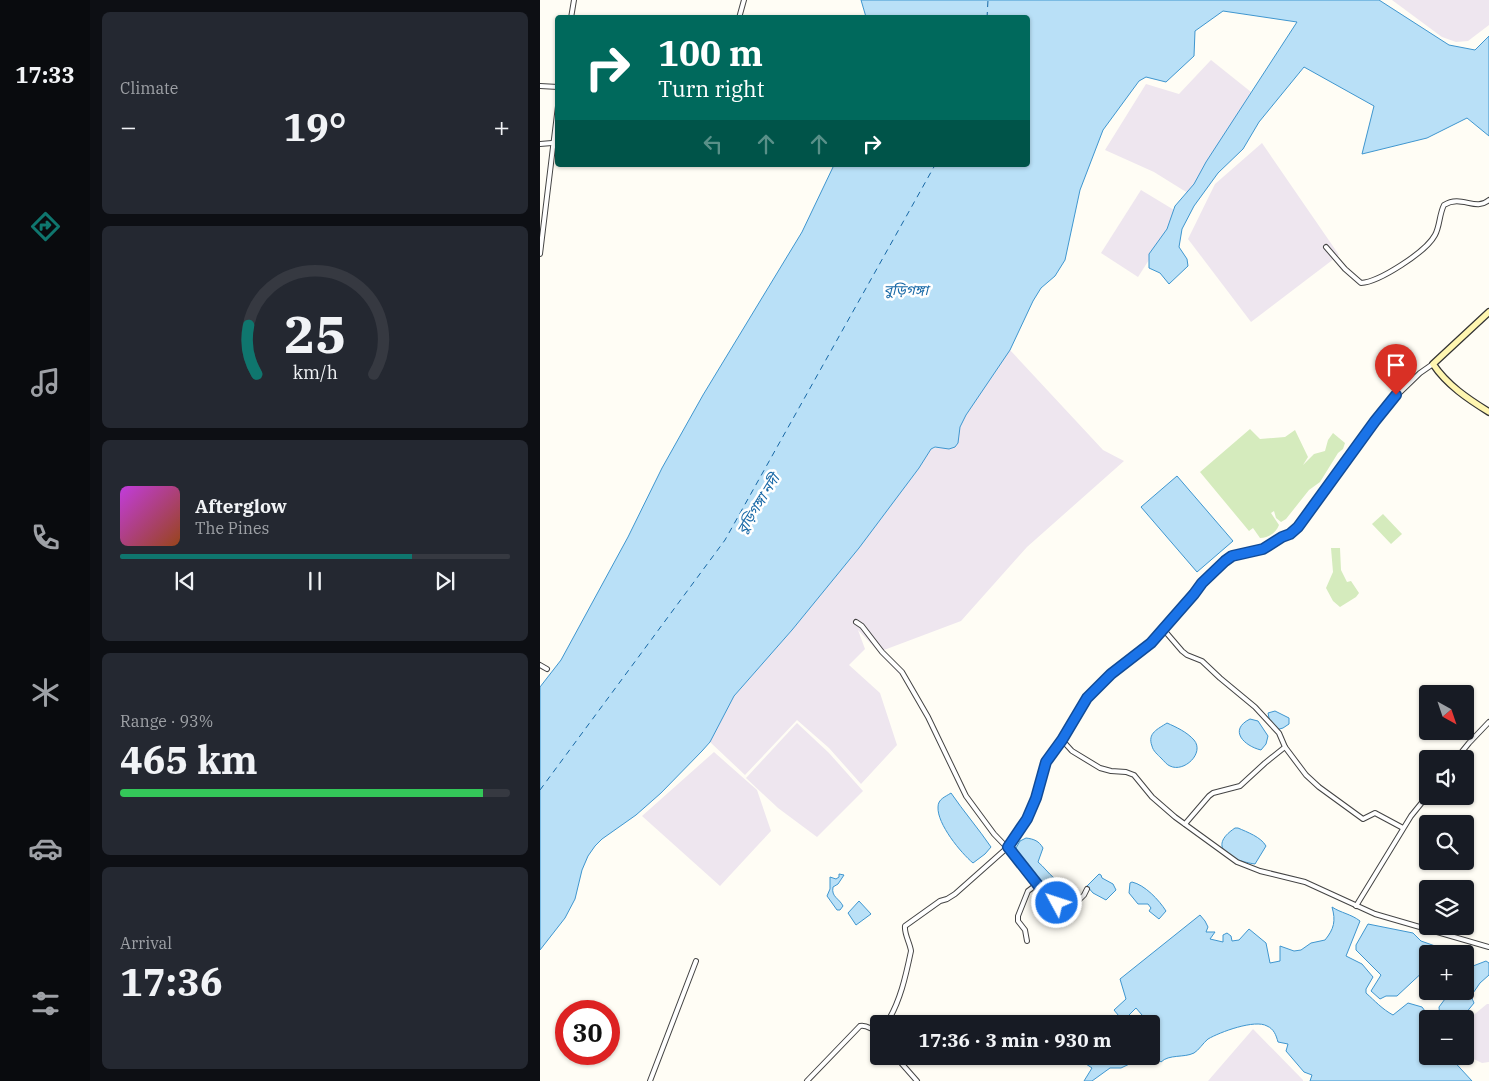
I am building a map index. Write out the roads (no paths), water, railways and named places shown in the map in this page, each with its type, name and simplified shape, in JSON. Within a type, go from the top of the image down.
[{"type":"street","points":[[572,15],[574,0]]},
{"type":"street","points":[[740,15],[744,0]]},
{"type":"street","points":[[540,86],[555,86]]},
{"type":"street","points":[[540,254],[555,124]]},
{"type":"street","points":[[540,144],[552,143]]},
{"type":"street","points":[[1326,246],[1345,269],[1361,283],[1374,281],[1426,247],[1435,235],[1444,205],[1461,200],[1475,205],[1489,200]]},
{"type":"street","points":[[891,1015],[899,996],[911,951],[910,943],[904,930],[905,926],[940,901],[955,894],[1008,847],[1027,819],[1036,798],[1046,762],[1062,740],[1087,698],[1111,674],[1142,651],[1164,630],[1202,583],[1225,561],[1232,556],[1263,549],[1290,534],[1298,527],[1389,403],[1489,312]]},
{"type":"street","points":[[1433,364],[1439,374],[1458,391],[1489,412]]},
{"type":"street","points":[[856,622],[862,626],[876,645],[902,672],[940,741],[966,796],[994,834],[1008,847],[1036,884],[1051,900],[1069,906],[1074,905],[1084,895],[1086,889]]},
{"type":"street","points":[[1164,630],[1187,655],[1202,660],[1254,707],[1278,733],[1285,747],[1306,775],[1339,803],[1363,819],[1375,813],[1403,828]]},
{"type":"street","points":[[540,665],[547,669]]},
{"type":"street","points":[[1464,750],[1489,722]]},
{"type":"street","points":[[1062,740],[1072,751],[1100,768],[1134,775],[1152,797],[1237,862],[1260,871],[1305,882],[1356,906],[1398,922],[1489,947]]},
{"type":"street","points":[[1185,824],[1209,796],[1213,793],[1240,786],[1285,747]]},
{"type":"street","points":[[1356,906],[1410,816],[1419,805]]},
{"type":"street","points":[[1027,941],[1025,930],[1018,921],[1018,916],[1028,891],[1036,884]]},
{"type":"street","points":[[650,1081],[696,961]]},
{"type":"street","points":[[807,1081],[860,1026],[863,1025],[870,1028]]},
{"type":"street","points":[[903,1065],[917,1081]]},
{"type":"water","name":"বুড়িগঙ্গা","points":[[861,0],[1379,0],[1449,45],[1475,50],[1489,36],[1489,136],[1467,118],[1427,138],[1362,154],[1374,106],[1304,67],[1259,122],[1243,149],[1218,173],[1194,206],[1182,229],[1179,247],[1187,259],[1188,266],[1169,284],[1160,273],[1149,268],[1149,254],[1167,229],[1175,206],[1194,184],[1206,162],[1297,22],[1223,11],[1195,31],[1194,56],[1166,82],[1146,77],[1139,81],[1103,130],[1080,190],[1065,260],[1055,276],[1041,288],[1010,350],[966,415],[960,427],[958,443],[955,447],[949,449],[935,447],[931,449],[859,548],[792,630],[734,696],[710,742],[661,793],[636,815],[595,846],[582,870],[575,899],[565,918],[540,950],[540,687],[561,660],[628,537],[662,468],[703,395],[802,232],[833,167],[1030,167],[1030,15],[865,15]]},
{"type":"water","points":[[1177,476],[1233,541],[1197,572],[1141,507]]},
{"type":"water","points":[[1275,711],[1289,718],[1289,724],[1276,730],[1270,723],[1268,713]]},
{"type":"water","points":[[1250,719],[1258,721],[1268,736],[1266,744],[1261,750],[1249,745],[1239,733],[1243,723]]},
{"type":"water","points":[[1167,723],[1188,735],[1197,745],[1195,756],[1181,767],[1166,763],[1156,753],[1151,742],[1152,735],[1157,729]]},
{"type":"water","points":[[951,793],[991,847],[973,863],[951,838],[941,822],[939,802]]},
{"type":"water","points":[[1235,828],[1254,835],[1266,846],[1255,864],[1231,857],[1222,847],[1222,842],[1226,835]]},
{"type":"water","points":[[1026,838],[1036,841],[1043,848],[1038,862],[1071,892],[1068,898],[1056,900],[1033,877],[1016,848],[1020,841]]},
{"type":"water","points":[[839,874],[844,875],[838,884],[833,887],[833,890],[834,895],[843,906],[840,910],[837,910],[827,896],[830,889],[830,877],[836,879],[839,877]]},
{"type":"water","points":[[1099,874],[1102,878],[1113,884],[1116,890],[1106,900],[1093,893],[1087,886]]},
{"type":"water","points":[[1132,882],[1147,890],[1166,911],[1159,919],[1149,911],[1151,908],[1148,904],[1138,904],[1129,893],[1130,883]]},
{"type":"water","points":[[859,901],[871,914],[856,925],[848,913]]},
{"type":"water","points":[[1332,907],[1360,921],[1346,956],[1362,964],[1373,977],[1366,989],[1366,993],[1382,1008],[1393,1015],[1408,1003],[1422,1007],[1424,1010],[1419,1010],[1419,1065],[1457,1065],[1472,1081],[1310,1081],[1312,1075],[1304,1072],[1286,1051],[1288,1044],[1278,1042],[1271,1029],[1262,1024],[1246,1025],[1213,1036],[1196,1052],[1168,1058],[1161,1062],[1160,1015],[1142,1015],[1136,1008],[1129,1015],[1118,1015],[1114,1010],[1126,999],[1120,979],[1200,915],[1208,927],[1206,932],[1215,932],[1210,939],[1223,942],[1223,935],[1227,933],[1231,936],[1232,941],[1239,940],[1249,929],[1266,943],[1270,963],[1280,961],[1280,946],[1294,951],[1301,950],[1311,943],[1325,940],[1333,925]]},
{"type":"water","points":[[1368,924],[1413,933],[1421,941],[1432,945],[1419,945],[1419,975],[1397,996],[1386,996],[1380,999],[1371,991],[1381,975],[1356,950],[1356,945]]},
{"type":"water","points":[[1486,961],[1489,963],[1489,975],[1474,992],[1474,966]]},
{"type":"water","points":[[1444,1000],[1473,1000],[1474,1003],[1468,1010],[1439,1010],[1439,1007]]},
{"type":"water","points":[[1088,1065],[1127,1065],[1121,1068],[1110,1068],[1092,1081],[1084,1081],[1092,1068]]},
{"type":"water label","name":"বুড়িগঙ্গা নদী","points":[[758,504]]}]
